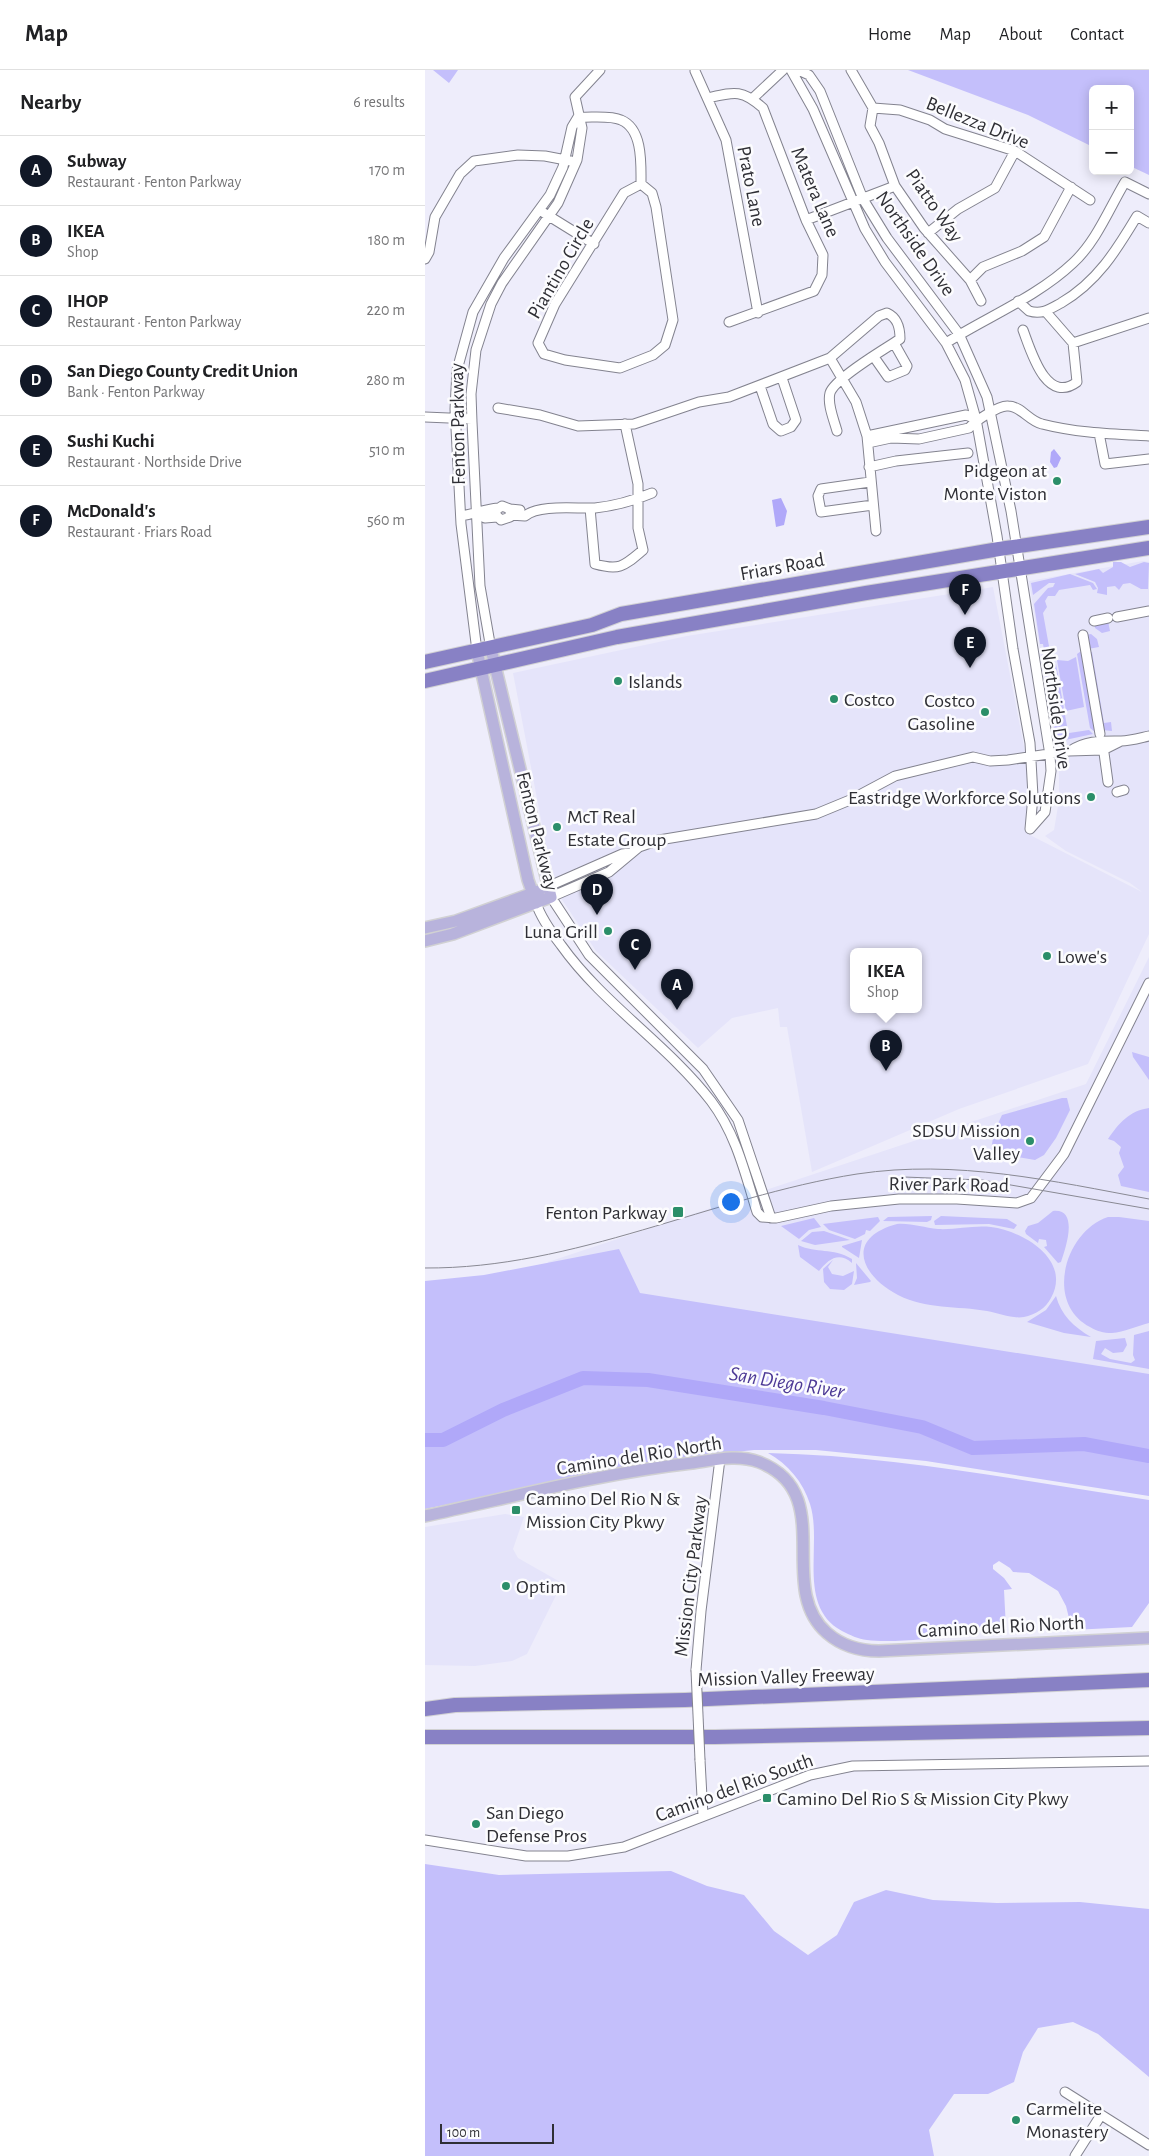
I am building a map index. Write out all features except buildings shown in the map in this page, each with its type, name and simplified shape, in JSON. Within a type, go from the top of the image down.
[{"type":"highway","name":"Friars Road","points":[[425,662],[592,625],[621,614],[1017,546],[1149,527]]},
{"type":"highway","name":"Friars Road","points":[[425,681],[635,634],[866,593],[1149,548]]},
{"type":"highway","name":"Mission Valley Freeway","points":[[425,1709],[455,1705],[676,1701],[1149,1680]]},
{"type":"highway","points":[[425,1699],[455,1705]]},
{"type":"highway","points":[[428,1738],[715,1737],[1149,1728]]},
{"type":"main road","name":"Fenton Parkway","points":[[484,650],[528,880],[534,898]]},
{"type":"main road","name":"Fenton Parkway","points":[[487,666],[527,797],[549,892]]},
{"type":"main road","points":[[425,941],[453,934],[549,892]]},
{"type":"main road","points":[[425,928],[534,898]]},
{"type":"main road","name":"Camino del Rio North","points":[[425,1516],[627,1473],[737,1458],[760,1463],[781,1475],[789,1483],[801,1509],[805,1584],[810,1610],[824,1630],[849,1647],[879,1651],[1149,1638]]},
{"type":"street","name":"Fenton Parkway","points":[[484,650],[489,625],[480,586],[472,419],[473,370],[481,332],[502,283],[549,216],[566,188],[576,162],[582,128],[575,97],[600,70]]},
{"type":"street","points":[[708,98],[737,92],[752,99],[783,70]]},
{"type":"street","name":"Northside Drive","points":[[791,70],[808,97],[853,203],[879,252],[946,343],[965,380],[976,419],[999,549],[1031,757],[1033,796],[1031,829],[1045,812],[1051,771],[1050,755],[1017,546],[992,413],[978,374],[959,334],[910,268],[863,199],[820,91],[809,75],[798,70]]},
{"type":"street","name":"Piatto Way","points":[[851,70],[873,108],[870,126],[879,143],[895,186],[928,233],[970,280],[981,301]]},
{"type":"street","name":"Prato Lane","points":[[695,71],[726,140],[758,313]]},
{"type":"street","name":"Matera Lane","points":[[729,322],[814,291],[822,275],[823,254],[806,220],[763,108],[752,99]]},
{"type":"street","name":"Bellezza Drive","points":[[873,108],[900,110],[930,120],[945,129],[1015,151],[1090,200]]},
{"type":"street","name":"Fenton Parkway","points":[[484,650],[461,516],[455,419],[457,370],[473,312],[504,258],[550,195],[565,160],[572,127],[578,117]]},
{"type":"street","points":[[578,117],[620,119],[631,127],[641,155],[641,184]]},
{"type":"street","points":[[928,233],[958,209],[995,188],[1015,151]]},
{"type":"street","points":[[425,259],[429,252],[435,217],[460,174],[474,161],[518,155],[545,156],[576,162]]},
{"type":"street","points":[[946,343],[1018,302],[1058,276],[1074,263],[1097,232],[1125,182],[1149,194]]},
{"type":"street","name":"Piantino Circle","points":[[641,184],[651,194],[656,208],[673,320],[665,345],[653,355],[620,368],[565,360],[544,354],[538,343],[555,304],[624,193],[641,184]]},
{"type":"street","points":[[806,220],[895,186]]},
{"type":"street","points":[[970,280],[983,267],[1021,251],[1044,237],[1071,187]]},
{"type":"street","points":[[540,211],[594,244]]},
{"type":"street","points":[[1018,302],[1029,311],[1046,312],[1079,293],[1104,267],[1137,216],[1149,223]]},
{"type":"street","points":[[898,278],[903,270],[910,268]]},
{"type":"street","points":[[1023,330],[1043,379],[1057,386],[1071,387],[1077,382],[1073,343],[1046,312]]},
{"type":"street","points":[[498,408],[540,415],[578,426],[634,424],[699,402],[729,397],[830,358],[879,316],[887,313],[893,316],[900,328],[900,339],[833,386],[829,394],[829,404],[837,431]]},
{"type":"street","points":[[1073,343],[1149,318]]},
{"type":"street","points":[[874,356],[888,377],[905,370],[907,366],[894,343]]},
{"type":"street","points":[[830,358],[856,402],[868,439],[870,482],[876,531]]},
{"type":"street","points":[[760,386],[773,424],[781,431],[791,427],[796,420],[781,378]]},
{"type":"street","points":[[900,434],[919,439],[969,428],[976,419],[1007,405],[1013,406],[1033,421],[1078,432],[1149,436]]},
{"type":"street","points":[[868,439],[891,438],[966,415],[976,419]]},
{"type":"street","points":[[425,417],[472,419]]},
{"type":"street","points":[[590,508],[595,564],[613,569],[626,565],[643,550],[638,528],[635,469],[625,424]]},
{"type":"street","points":[[1099,433],[1105,464],[1149,459]]},
{"type":"street","points":[[869,467],[896,461],[968,453]]},
{"type":"street","points":[[459,477],[475,476]]},
{"type":"street","points":[[870,482],[821,489],[817,496],[821,512],[873,505]]},
{"type":"street","points":[[461,516],[477,514],[486,508],[497,513],[504,506],[510,512],[590,508],[638,499],[652,493]]},
{"type":"street","points":[[1094,621],[1149,612]]},
{"type":"street","points":[[1083,635],[1082,647],[1100,734]]},
{"type":"street","points":[[549,892],[609,872],[620,865],[630,853],[639,847],[659,840],[816,814],[836,807],[882,782],[908,772],[973,757],[990,761],[1050,755],[1069,751],[1103,750],[1121,741],[1149,736]]},
{"type":"street","points":[[1104,753],[1108,782]]},
{"type":"street","points":[[549,892],[622,854],[630,853]]},
{"type":"street","name":"Fenton Parkway","points":[[534,898],[551,932],[581,972],[690,1077],[710,1101],[727,1125],[742,1163],[757,1212],[762,1217],[771,1218],[738,1120],[703,1069],[589,955],[549,892]]},
{"type":"street","name":"River Park Road","points":[[771,1218],[831,1206],[876,1200],[957,1198],[1017,1202],[1031,1198],[1064,1154],[1149,983]]},
{"type":"street","points":[[742,1163],[756,1176]]},
{"type":"street","name":"Mission City Parkway","points":[[703,1816],[697,1670],[701,1612],[719,1487],[720,1459]]},
{"type":"street","name":"Camino del Rio South","points":[[425,1840],[502,1853],[568,1856],[624,1847],[809,1775],[853,1766],[1149,1762]]},
{"type":"street","points":[[1065,2092],[1149,2145]]},
{"type":"street","points":[[1075,2156],[1101,2115]]},
{"type":"shaded area","points":[[433,70],[458,70],[449,83]]},
{"type":"shaded area","points":[[908,70],[1149,70],[1149,175],[1134,168],[1134,85],[1089,85],[1089,145],[1028,115]]},
{"type":"shaded area","points":[[1054,449],[1061,458],[1057,467],[1054,468],[1050,462],[1051,452]]},
{"type":"shaded area","points":[[781,498],[787,511],[784,525],[776,527],[772,500]]},
{"type":"shaded area","points":[[1143,561],[1149,562],[1149,934],[1088,1064],[959,1109],[812,1172],[787,1027],[780,1027],[778,1008],[732,1018],[698,1048],[596,951],[561,898],[547,851],[513,673],[687,636],[993,587],[1031,783],[1026,833],[1142,892],[1130,883],[1066,851],[1045,836],[1054,830],[1059,800],[1059,764],[1029,581]]},
{"type":"shaded area","points":[[1113,562],[1121,562],[1130,567],[1144,562],[1149,563],[1148,589],[1141,589],[1130,583],[1123,584],[1119,590],[1115,586],[1107,587],[1107,595],[1097,593],[1098,588],[1095,582],[1075,574],[1099,569],[1103,573],[1113,567]]},
{"type":"shaded area","points":[[1070,574],[1093,583],[1097,589],[1093,590],[1090,585],[1059,590],[1055,596],[1048,596],[1045,601],[1047,607],[1043,613],[1052,663],[1043,664],[1046,661],[1043,644],[1040,644],[1034,604],[1055,583],[1049,583],[1033,595],[1031,583]]},
{"type":"shaded area","points":[[1108,621],[1110,631],[1102,633],[1095,628],[1094,623]]},
{"type":"shaded area","points":[[1091,634],[1097,639],[1099,647],[1088,649],[1086,635]]},
{"type":"shaded area","points":[[1084,649],[1095,732],[1090,728],[1077,654]]},
{"type":"shaded area","points":[[1089,652],[1092,652],[1104,723],[1111,722],[1112,731],[1102,730]]},
{"type":"shaded area","points":[[1076,657],[1084,707],[1066,711],[1057,660],[1068,661]]},
{"type":"shaded area","points":[[1056,664],[1068,732],[1062,739],[1058,739],[1055,735],[1044,666]]},
{"type":"shaded area","points":[[1089,730],[1093,734],[1065,740],[1069,733]]},
{"type":"shaded area","name":"SDSU Mission Valley","points":[[1149,957],[1149,1376],[557,1302],[548,1262],[1086,1084]]},
{"type":"shaded area","points":[[1132,1052],[1149,1057],[1149,1080],[1133,1057]]},
{"type":"shaded area","points":[[1067,1098],[1070,1110],[1056,1138],[1044,1155],[1035,1160],[995,1153],[991,1150],[994,1132],[1002,1115]]},
{"type":"shaded area","points":[[1149,1108],[1149,1192],[1121,1186],[1118,1175],[1124,1167],[1119,1153],[1121,1147],[1108,1139],[1116,1128],[1130,1115]]},
{"type":"shaded area","points":[[1053,1211],[1061,1212],[1066,1216],[1069,1231],[1061,1262],[1058,1263],[1044,1247],[1047,1246],[1046,1240],[1039,1239],[1038,1243],[1026,1234],[1025,1231],[1028,1226],[1038,1223]]},
{"type":"shaded area","points":[[932,1216],[931,1220],[927,1222],[883,1221],[888,1217]]},
{"type":"shaded area","points":[[941,1216],[1007,1219],[1017,1225],[1014,1229],[989,1224],[935,1225],[934,1221]]},
{"type":"shaded area","points":[[878,1217],[880,1221],[870,1231],[866,1230],[865,1234],[855,1239],[829,1230],[823,1224]]},
{"type":"shaded area","points":[[1108,1217],[1149,1221],[1149,1323],[1112,1333],[1095,1330],[1076,1316],[1067,1302],[1064,1285],[1066,1268],[1071,1252],[1081,1237],[1093,1225]]},
{"type":"shaded area","points":[[814,1218],[821,1227],[809,1230],[799,1239],[781,1226]]},
{"type":"shaded area","points":[[897,1224],[938,1229],[991,1227],[1017,1234],[1030,1241],[1050,1260],[1055,1271],[1056,1284],[1051,1298],[1036,1313],[1019,1317],[1010,1317],[987,1311],[930,1305],[908,1300],[885,1287],[874,1277],[867,1267],[864,1257],[864,1247],[870,1238],[881,1230]]},
{"type":"shaded area","points":[[824,1231],[850,1240],[815,1245],[801,1241],[812,1232]]},
{"type":"shaded area","points":[[862,1240],[859,1258],[842,1247],[842,1246]]},
{"type":"shaded area","points":[[798,1245],[845,1255],[852,1259],[852,1263],[847,1259],[838,1257],[830,1260],[819,1271],[800,1257]]},
{"type":"shaded area","points":[[619,1249],[640,1293],[1149,1374],[1149,1496],[926,1461],[816,1450],[754,1450],[669,1459],[425,1509],[425,1281],[484,1275]]},
{"type":"shaded area","points":[[833,1260],[828,1267],[832,1274],[843,1276],[854,1271],[852,1284],[844,1290],[830,1289],[824,1282],[823,1269]]},
{"type":"shaded area","points":[[856,1263],[870,1282],[854,1285],[857,1278]]},
{"type":"shaded area","points":[[1056,1296],[1061,1309],[1069,1320],[1091,1337],[1064,1333],[1027,1322],[1046,1310]]},
{"type":"shaded area","points":[[1149,1331],[1149,1369],[1093,1359],[1096,1341],[1125,1338],[1127,1345],[1123,1352],[1113,1353],[1105,1348],[1101,1354],[1110,1359],[1131,1363],[1135,1360],[1133,1355],[1134,1335]]},
{"type":"shaded area","points":[[768,1453],[816,1455],[912,1464],[1149,1500],[1149,1603],[1132,1627],[1072,1630],[1066,1606],[1058,1591],[1029,1573],[1013,1572],[999,1561],[993,1565],[993,1569],[1004,1578],[1012,1589],[1004,1590],[1006,1629],[980,1628],[954,1635],[898,1641],[876,1641],[854,1637],[842,1631],[828,1620],[819,1606],[815,1590],[814,1537],[810,1504],[794,1474]]},
{"type":"shaded area","points":[[505,1514],[524,1517],[513,1549],[518,1558],[562,1583],[527,1654],[512,1661],[475,1666],[425,1665],[425,1527]]},
{"type":"shaded area","points":[[425,1864],[499,1875],[671,1871],[707,1886],[744,1895],[774,1931],[808,1955],[837,1935],[854,1902],[886,1890],[933,1900],[997,1903],[1080,1902],[1149,1909],[1149,2077],[1098,2034],[1073,2022],[1038,2028],[1023,2052],[1014,2082],[988,2094],[954,2094],[929,2130],[934,2156],[425,2156]]},
{"type":"waterway","name":"San Diego River","points":[[425,1440],[443,1440],[503,1410],[583,1378],[648,1380],[824,1408],[922,1427],[973,1448],[1084,1444],[1149,1456]]},
{"type":"tram line","points":[[425,1268],[481,1265],[535,1257],[589,1245],[803,1185],[857,1174],[894,1170],[931,1169],[1004,1174],[1149,1199]]},
{"type":"tram line","points":[[904,1177],[982,1180],[1149,1209]]},
{"type":"place","name":"Pidgeon at Monte Viston","points":[[1057,481]]},
{"type":"place","name":"McDonald's","points":[[965,615]]},
{"type":"place","name":"Sushi Kuchi","points":[[970,668]]},
{"type":"place","name":"Islands","points":[[618,681]]},
{"type":"place","name":"Costco","points":[[834,699]]},
{"type":"place","name":"Costco Gasoline","points":[[985,712]]},
{"type":"place","name":"Eastridge Workforce Solutions","points":[[1091,797]]},
{"type":"place","name":"McT Real Estate Group","points":[[557,827]]},
{"type":"place","name":"San Diego County Credit Union","points":[[597,915]]},
{"type":"place","name":"Luna Grill","points":[[608,931]]},
{"type":"place","name":"Lowe's","points":[[1047,956]]},
{"type":"place","name":"IHOP","points":[[635,970]]},
{"type":"place","name":"Subway","points":[[677,1010]]},
{"type":"place","name":"IKEA","points":[[886,1071]]},
{"type":"place","name":"SDSU Mission Valley","points":[[1030,1141]]},
{"type":"place","name":"Fenton Parkway","points":[[678,1212]]},
{"type":"place","name":"Camino Del Rio N & Mission City Pkwy","points":[[516,1510]]},
{"type":"place","name":"Optim","points":[[506,1586]]},
{"type":"place","name":"Camino Del Rio S & Mission City Pkwy","points":[[767,1798]]},
{"type":"place","name":"San Diego Defense Pros","points":[[476,1824]]},
{"type":"place","name":"Carmelite Monastery","points":[[1016,2120]]}]
